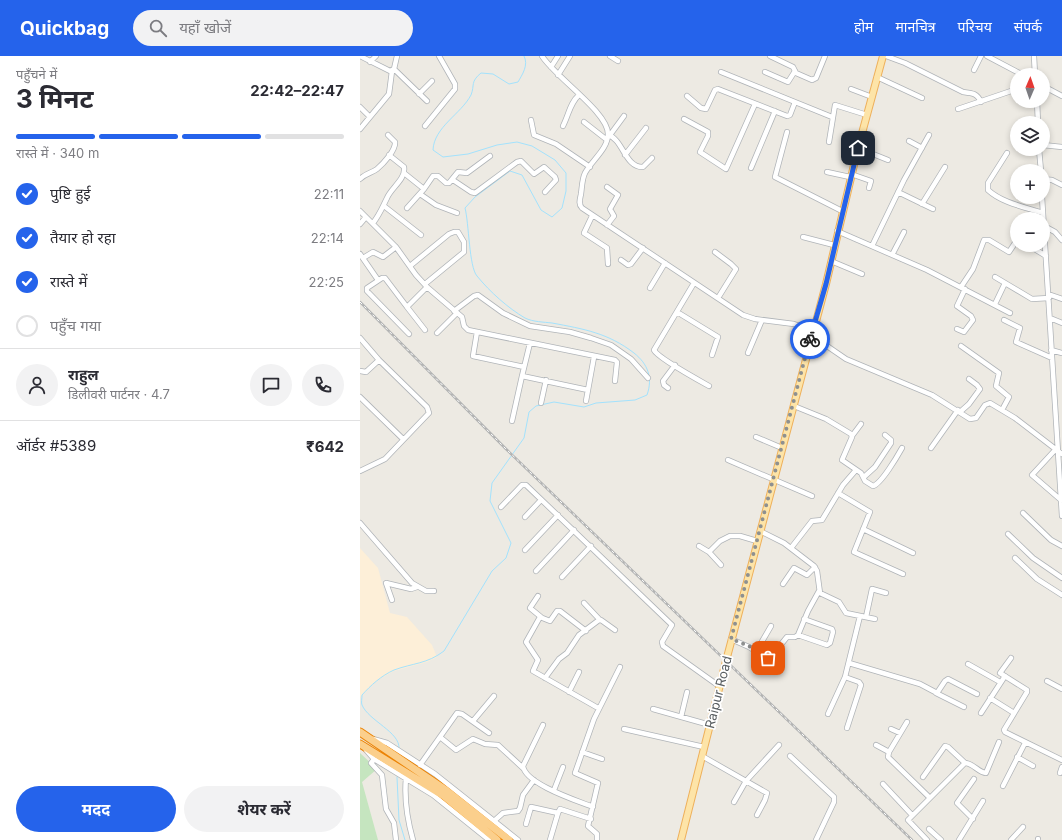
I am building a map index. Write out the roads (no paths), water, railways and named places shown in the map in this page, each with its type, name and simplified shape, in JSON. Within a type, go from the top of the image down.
[{"type":"highway","points":[[362,734],[447,791],[509,840]]},
{"type":"highway","points":[[360,744],[444,796],[497,840]]},
{"type":"main road","name":"Raipur Road","points":[[681,840],[731,639],[794,406],[851,175],[883,56]]},
{"type":"street","points":[[360,56],[389,71],[393,70],[427,101]]},
{"type":"street","points":[[370,62],[376,56]]},
{"type":"street","points":[[360,130],[369,116],[389,94],[397,56]]},
{"type":"street","points":[[425,126],[455,89],[455,84],[439,56]]},
{"type":"street","points":[[542,56],[558,76],[598,113],[607,127],[608,137]]},
{"type":"street","points":[[551,67],[558,56]]},
{"type":"street","points":[[558,76],[570,56]]},
{"type":"street","points":[[610,56],[618,61]]},
{"type":"street","points":[[770,56],[793,67],[795,71],[806,78],[815,80],[825,56]]},
{"type":"street","points":[[886,56],[905,63],[963,92],[974,93],[978,96],[981,102]]},
{"type":"street","points":[[974,70],[982,56]]},
{"type":"street","points":[[987,56],[1010,68]]},
{"type":"street","points":[[1034,56],[1035,68]]},
{"type":"street","points":[[765,72],[788,82],[795,71]]},
{"type":"street","points":[[721,72],[832,117]]},
{"type":"street","points":[[877,76],[922,98]]},
{"type":"street","points":[[420,94],[432,80]]},
{"type":"street","points":[[687,96],[704,109],[707,108],[717,89],[789,116],[795,102]]},
{"type":"street","points":[[851,89],[872,97]]},
{"type":"street","points":[[1050,90],[1062,96]]},
{"type":"street","points":[[958,110],[1010,91]]},
{"type":"street","points":[[563,126],[570,112],[572,102],[579,95]]},
{"type":"street","points":[[684,120],[708,132],[708,136],[700,152],[726,169],[755,104]]},
{"type":"street","points":[[829,142],[833,107],[836,104],[867,115]]},
{"type":"street","points":[[360,107],[369,116]]},
{"type":"street","points":[[751,168],[775,111]]},
{"type":"street","points":[[624,116],[608,137],[584,177],[580,205],[592,216],[746,316],[762,320],[794,324],[812,333],[846,359],[932,395],[972,420],[976,418],[987,404],[990,403],[1059,451]]},
{"type":"street","points":[[531,120],[534,135],[553,143],[590,167]]},
{"type":"street","points":[[584,122],[608,137],[636,166],[641,168],[652,158]]},
{"type":"street","points":[[625,155],[646,128]]},
{"type":"street","points":[[787,132],[775,176],[842,211]]},
{"type":"street","points":[[360,179],[366,173],[378,169],[396,145],[388,135]]},
{"type":"street","points":[[872,246],[898,192],[929,135]]},
{"type":"street","points":[[910,141],[922,148]]},
{"type":"street","points":[[1050,146],[1062,147]]},
{"type":"street","points":[[858,148],[888,160]]},
{"type":"street","points":[[1007,153],[988,183],[988,190],[1018,205],[1040,212]]},
{"type":"street","points":[[373,223],[384,206],[387,197],[404,173],[404,167],[389,155]]},
{"type":"street","points":[[407,208],[434,176],[438,176],[447,184],[458,172],[467,173],[490,156]]},
{"type":"street","points":[[452,180],[475,193],[517,162],[521,161],[534,174],[544,166],[555,177],[556,180],[545,192]]},
{"type":"street","points":[[922,204],[944,167]]},
{"type":"street","points":[[827,172],[851,175],[871,180],[869,188]]},
{"type":"street","points":[[404,173],[424,189]]},
{"type":"street","points":[[1050,180],[1062,185]]},
{"type":"street","points":[[606,187],[618,194],[610,209],[614,216],[607,225]]},
{"type":"street","points":[[898,192],[933,209]]},
{"type":"street","points":[[420,194],[436,205],[457,213]]},
{"type":"street","points":[[384,206],[421,235]]},
{"type":"street","points":[[360,211],[396,247],[426,285],[462,318],[465,328],[476,332],[530,344],[616,361],[615,381]]},
{"type":"street","points":[[592,216],[584,233],[607,248],[608,264]]},
{"type":"street","points":[[360,224],[366,217]]},
{"type":"street","points":[[1050,229],[1055,232],[1062,240]]},
{"type":"street","points":[[837,231],[927,270],[1010,313]]},
{"type":"street","points":[[407,307],[426,285],[464,252],[464,242],[458,232],[449,234],[410,266]]},
{"type":"street","points":[[892,255],[904,232]]},
{"type":"street","points":[[803,237],[834,245]]},
{"type":"street","points":[[957,329],[964,332],[973,320],[971,316],[957,306],[963,288],[973,269],[984,240],[989,240],[1009,252],[1010,250]]},
{"type":"street","points":[[378,280],[362,256],[373,252],[381,257],[384,257],[396,247]]},
{"type":"street","points":[[621,260],[631,264],[643,248]]},
{"type":"street","points":[[715,252],[736,269],[718,298]]},
{"type":"street","points":[[1039,252],[1046,256]]},
{"type":"street","points":[[1046,252],[1062,516]]},
{"type":"street","points":[[831,261],[862,274]]},
{"type":"street","points":[[650,288],[665,263]]},
{"type":"street","points":[[409,334],[367,291],[367,288],[383,277],[425,330]]},
{"type":"street","points":[[995,277],[1032,299],[1048,296],[1062,299]]},
{"type":"street","points":[[694,283],[654,350],[656,354],[675,365],[683,372],[709,386]]},
{"type":"street","points":[[995,304],[1005,283]]},
{"type":"street","points":[[437,333],[455,312],[474,296],[478,295],[502,313],[530,326],[570,332],[611,345],[631,359],[648,378]]},
{"type":"street","points":[[677,312],[718,337],[712,355]]},
{"type":"street","points":[[1050,318],[1062,323]]},
{"type":"street","points":[[748,353],[762,320]]},
{"type":"street","points":[[1004,320],[1020,328],[1016,342],[1052,358]]},
{"type":"street","points":[[476,332],[473,356],[524,367]]},
{"type":"street","points":[[360,338],[379,360],[429,409],[428,415],[384,459],[360,472]]},
{"type":"street","points":[[512,421],[530,344]]},
{"type":"street","points":[[961,346],[999,373],[996,386],[1009,397],[1002,410]]},
{"type":"street","points":[[1052,350],[1062,353]]},
{"type":"street","points":[[586,401],[594,357]]},
{"type":"street","points":[[360,371],[366,372],[379,360]]},
{"type":"street","points":[[668,388],[664,385],[664,381],[675,365]]},
{"type":"street","points":[[522,376],[588,390]]},
{"type":"street","points":[[931,448],[959,411],[980,389],[969,379]]},
{"type":"street","points":[[541,402],[546,380]]},
{"type":"street","points":[[360,397],[403,439]]},
{"type":"street","points":[[794,406],[826,419],[852,436]]},
{"type":"street","points":[[861,424],[852,436],[842,460],[856,470],[866,482],[875,486],[902,448]]},
{"type":"street","points":[[864,478],[875,467],[891,443],[891,440],[885,435]]},
{"type":"street","points":[[756,437],[782,448]]},
{"type":"street","points":[[1059,451],[1032,476],[1061,500]]},
{"type":"street","points":[[728,460],[812,496]]},
{"type":"street","points":[[791,548],[812,521],[822,520],[838,493],[856,470]]},
{"type":"street","points":[[501,507],[523,484],[591,546],[672,625],[662,642],[663,646],[719,686]]},
{"type":"street","points":[[838,493],[870,512],[854,552],[903,574]]},
{"type":"street","points":[[525,516],[541,500]]},
{"type":"street","points":[[1023,513],[1051,540],[1062,546]]},
{"type":"street","points":[[525,550],[558,515]]},
{"type":"street","points":[[360,523],[417,586],[426,591],[434,591]]},
{"type":"street","points":[[863,529],[913,553]]},
{"type":"street","points":[[536,571],[574,530]]},
{"type":"street","points":[[760,531],[791,548],[814,567],[819,591],[822,595],[841,603],[845,612],[875,619]]},
{"type":"street","points":[[1008,534],[1033,558],[1062,578]]},
{"type":"street","points":[[709,552],[720,541],[730,536],[740,536],[757,541]]},
{"type":"street","points":[[562,577],[591,546]]},
{"type":"street","points":[[699,546],[705,551],[709,552],[721,565]]},
{"type":"street","points":[[1015,558],[1037,579],[1062,595]]},
{"type":"street","points":[[783,584],[794,568],[808,576],[814,567]]},
{"type":"street","points":[[392,600],[386,585],[387,582],[411,589],[417,586]]},
{"type":"street","points":[[866,617],[872,589],[886,593]]},
{"type":"street","points":[[798,635],[819,591]]},
{"type":"street","points":[[538,596],[530,608],[541,617],[550,621],[556,612],[560,611],[586,631]]},
{"type":"street","points":[[584,602],[600,620],[614,630]]},
{"type":"street","points":[[828,714],[845,677],[860,616]]},
{"type":"street","points":[[541,617],[526,642],[538,660],[533,671],[598,708]]},
{"type":"street","points":[[545,678],[559,658],[567,653],[580,635],[600,620]]},
{"type":"street","points":[[731,639],[769,658],[786,638],[798,635],[827,645],[830,643],[833,632],[832,629],[804,620]]},
{"type":"street","points":[[753,649],[762,642],[771,626]]},
{"type":"street","points":[[1011,658],[1000,670],[1000,673],[1028,690],[1004,730],[1025,743],[1062,760]]},
{"type":"street","points":[[849,663],[920,684],[964,707]]},
{"type":"street","points":[[968,664],[1000,682]]},
{"type":"street","points":[[597,840],[597,834],[589,828],[598,783],[575,773],[598,708],[620,667]]},
{"type":"street","points":[[569,692],[579,672]]},
{"type":"street","points":[[981,713],[1005,676]]},
{"type":"street","points":[[845,677],[859,682],[860,685],[847,728]]},
{"type":"street","points":[[936,693],[948,679],[977,694]]},
{"type":"street","points":[[1047,681],[1062,689]]},
{"type":"street","points":[[681,717],[687,692]]},
{"type":"street","points":[[473,721],[494,696]]},
{"type":"street","points":[[990,698],[1014,713]]},
{"type":"street","points":[[653,710],[710,725]]},
{"type":"street","points":[[420,765],[457,713],[462,714],[473,721],[488,733]]},
{"type":"street","points":[[907,722],[889,752],[889,759],[929,797]]},
{"type":"street","points":[[523,768],[542,725]]},
{"type":"street","points":[[624,729],[704,747]]},
{"type":"street","points":[[891,729],[900,733]]},
{"type":"street","points":[[362,734],[387,744],[435,774],[518,840]]},
{"type":"street","points":[[440,737],[456,750],[473,739],[485,744],[495,744],[501,747],[523,768],[527,775],[534,780],[593,807]]},
{"type":"street","points":[[923,777],[945,746],[965,762],[986,773],[999,742]]},
{"type":"street","points":[[1003,786],[1025,743]]},
{"type":"street","points":[[360,744],[374,758],[433,796],[489,840]]},
{"type":"street","points":[[734,802],[746,781],[779,745]]},
{"type":"street","points":[[876,745],[889,752]]},
{"type":"street","points":[[582,752],[602,760]]},
{"type":"street","points":[[702,756],[767,794],[757,814]]},
{"type":"street","points":[[790,756],[834,796],[834,802],[816,840]]},
{"type":"street","points":[[1017,757],[1033,766]]},
{"type":"street","points":[[374,758],[372,763],[382,775],[386,809],[394,823],[396,840]]},
{"type":"street","points":[[927,840],[908,821],[929,797],[965,762]]},
{"type":"street","points":[[554,790],[563,767]]},
{"type":"street","points":[[1060,773],[1062,767]]},
{"type":"street","points":[[406,778],[405,798],[408,822],[413,840]]},
{"type":"street","points":[[973,819],[956,803],[974,779]]},
{"type":"street","points":[[494,821],[503,813],[518,811],[524,793],[534,780]]},
{"type":"street","points":[[883,784],[912,815]]},
{"type":"street","points":[[959,840],[984,801]]},
{"type":"street","points":[[526,824],[531,807],[558,813]]},
{"type":"street","points":[[550,840],[558,813],[563,809],[591,819]]},
{"type":"street","points":[[1011,840],[1023,827]]},
{"type":"street","points":[[929,829],[941,840]]},
{"type":"waterway","points":[[399,748],[395,737],[366,711],[362,704],[362,695],[376,681],[389,672],[426,661],[444,651],[492,571],[506,558],[511,543],[490,501],[492,483],[524,438],[529,412],[536,406],[554,402],[584,407],[596,403],[635,400],[647,395],[649,389],[649,377],[646,367],[639,357],[624,346],[605,336],[585,330],[525,318],[493,294],[474,271],[465,208],[475,197],[510,171],[522,175],[541,210],[552,217],[562,208],[566,191],[566,173],[555,160],[532,146],[517,142],[497,145],[468,154],[443,157],[433,150],[438,134],[467,102],[471,95],[475,79],[481,73],[493,74],[509,84],[518,82],[526,63],[524,56]]},
{"type":"waterway","points":[[397,777],[399,820],[405,840]]},
{"type":"railway","points":[[360,302],[506,449],[912,840]]}]
